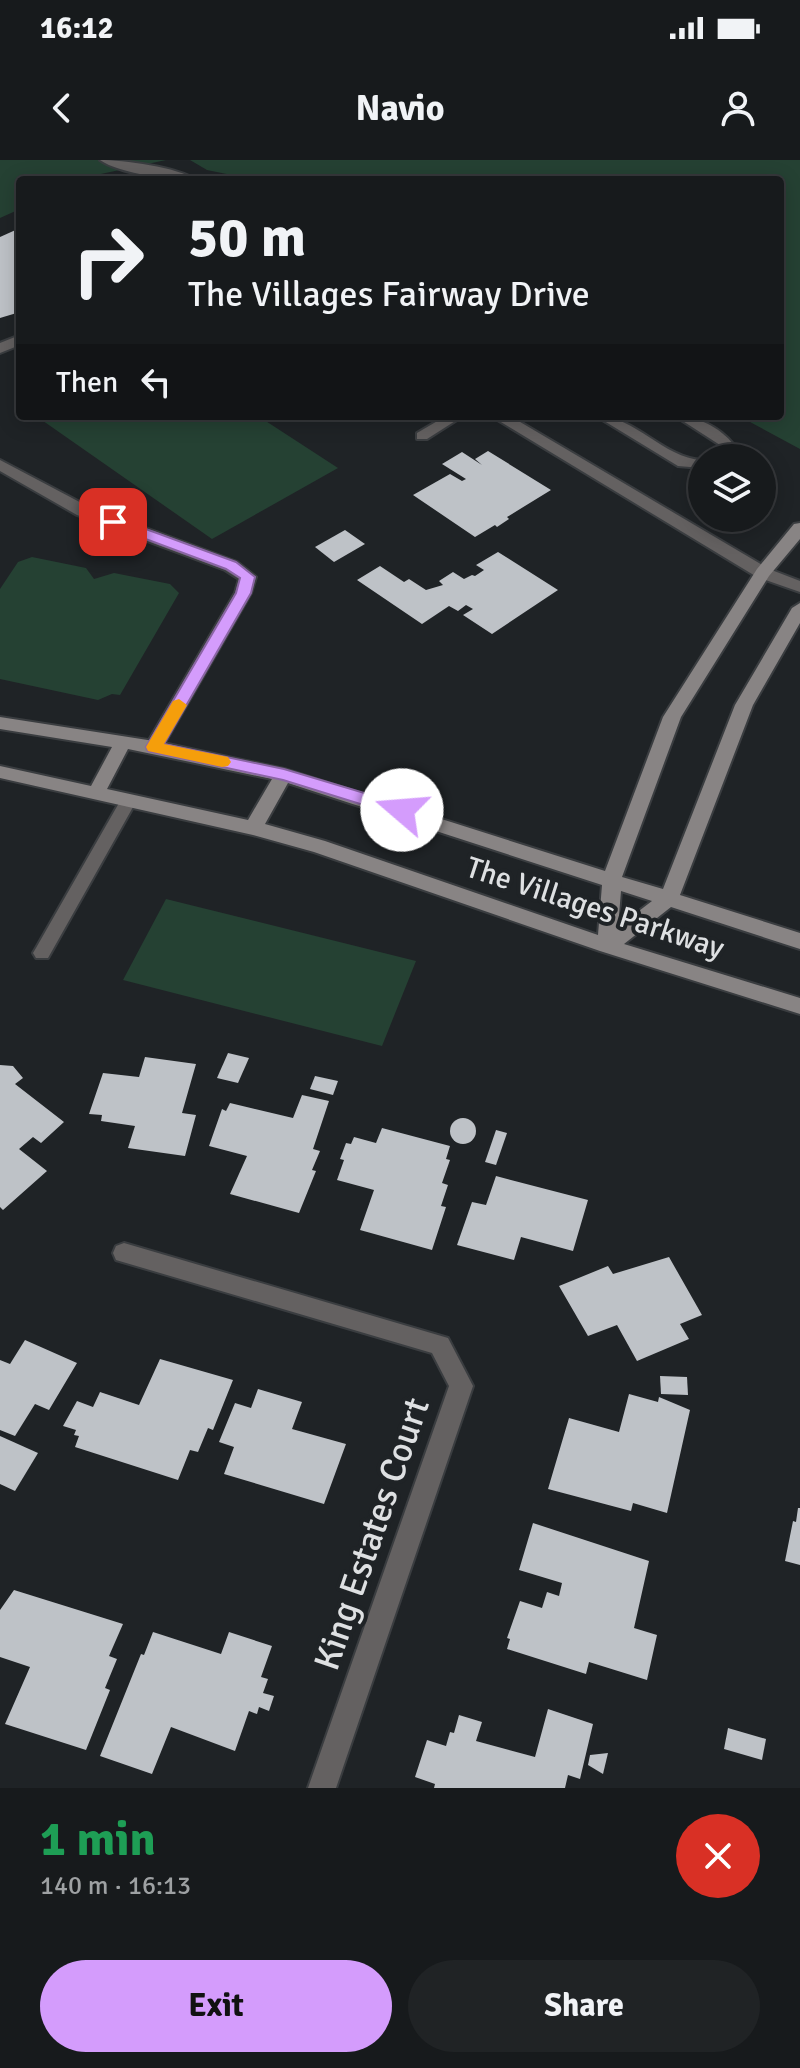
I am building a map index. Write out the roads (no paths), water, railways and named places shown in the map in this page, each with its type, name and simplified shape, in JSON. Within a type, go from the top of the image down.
[{"type":"street","points":[[506,420],[763,573],[800,587]]},
{"type":"street","points":[[0,465],[83,511],[231,566],[248,577],[243,593],[154,747]]},
{"type":"street","points":[[607,946],[612,879],[672,717],[763,573],[800,528]]},
{"type":"street","points":[[607,946],[669,898],[744,705],[800,608]]},
{"type":"street","name":"The Villages Parkway","points":[[0,723],[154,747],[284,775],[800,941]]},
{"type":"street","points":[[96,793],[123,742]]},
{"type":"street","name":"The Villages Parkway","points":[[0,772],[253,828],[318,846],[607,946],[800,1006]]},
{"type":"street","points":[[253,828],[284,775]]},
{"type":"street","name":"King Estates Court","points":[[124,1253],[440,1345],[461,1386],[322,1788]]},
{"type":"lane","points":[[106,160],[121,166],[180,176]]},
{"type":"lane","points":[[422,436],[449,420]]},
{"type":"lane","points":[[610,420],[688,463]]},
{"type":"lane","points":[[689,420],[726,444]]},
{"type":"lane","points":[[42,953],[129,800]]}]
